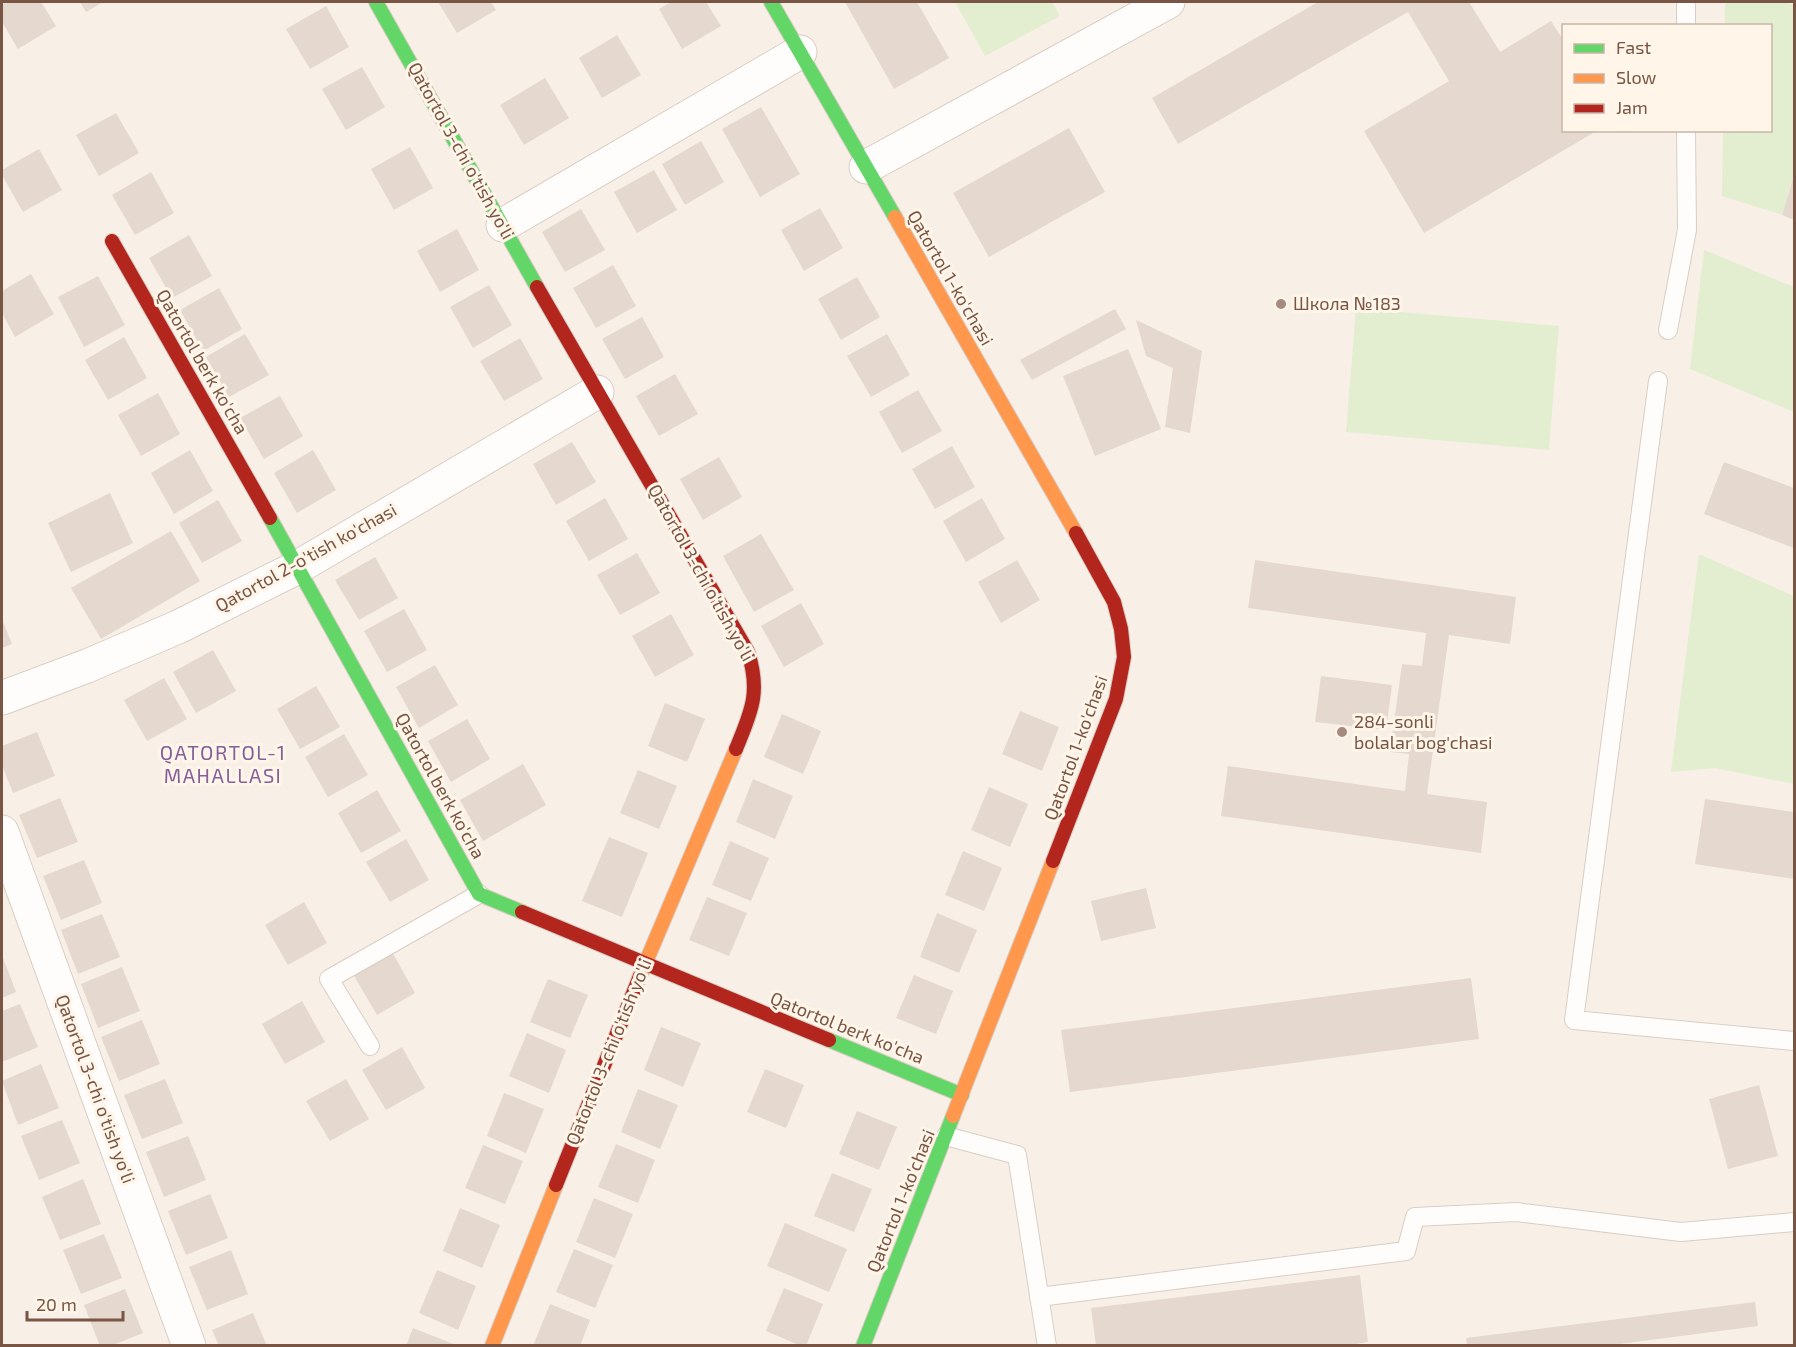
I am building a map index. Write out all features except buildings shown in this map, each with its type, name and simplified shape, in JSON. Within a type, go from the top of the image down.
[{"type":"street","name":"Qatortol 3-chi o'tish yo'li","points":[[376,2],[597,392],[748,652],[754,669],[753,708],[645,964],[492,1346]]},
{"type":"street","name":"Qatortol 1-ko'chasi","points":[[771,2],[1108,588],[1117,612],[1124,646],[1125,663],[1116,699],[863,1346]]},
{"type":"street","points":[[866,167],[1168,2]]},
{"type":"street","points":[[503,225],[800,52]]},
{"type":"street","name":"Qatortol berk ko'cha","points":[[112,241],[298,567],[479,894],[962,1095]]},
{"type":"street","name":"Qatortol 2-o'tish ko'chasi","points":[[2,698],[87,666],[178,627],[298,567],[597,392]]},
{"type":"street","name":"Qatortol 3-chi o'tish yo'li","points":[[2,832],[189,1346]]},
{"type":"lane","points":[[1686,2],[1686,24]]},
{"type":"lane","points":[[1668,330],[1687,230],[1686,132]]},
{"type":"lane","points":[[1658,381],[1574,1020],[1794,1041]]},
{"type":"lane","points":[[370,1046],[329,979],[479,894]]},
{"type":"lane","points":[[946,1136],[1017,1155],[1047,1346]]},
{"type":"lane","points":[[1039,1296],[1406,1251],[1416,1217],[1516,1212],[1681,1232],[1794,1222]]},
{"type":"green space","points":[[955,2],[1052,2],[1060,16],[985,56]]},
{"type":"green space","points":[[1725,2],[1784,2],[1794,5],[1794,173],[1782,215],[1722,196],[1723,132],[1772,132],[1772,24],[1725,24]]},
{"type":"green space","points":[[1704,250],[1794,287],[1794,412],[1690,369]]},
{"type":"green space","points":[[1356,308],[1559,326],[1549,450],[1346,432]]},
{"type":"green space","points":[[1699,554],[1794,596],[1794,784],[1715,768],[1671,772]]},
{"type":"traffic: fast","points":[[376,2],[537,287]]},
{"type":"traffic: fast","points":[[771,2],[895,217]]},
{"type":"traffic: fast","points":[[270,518],[479,894],[522,912]]},
{"type":"traffic: fast","points":[[829,1040],[962,1095]]},
{"type":"traffic: fast","points":[[863,1346],[953,1116]]},
{"type":"traffic: slow","points":[[895,217],[1076,533]]},
{"type":"traffic: slow","points":[[640,976],[736,749]]},
{"type":"traffic: slow","points":[[953,1116],[1053,861]]},
{"type":"traffic: slow","points":[[492,1346],[556,1185]]},
{"type":"traffic: jam","points":[[112,241],[270,518]]},
{"type":"traffic: jam","points":[[537,287],[748,652],[752,666],[754,691],[750,713],[736,749]]},
{"type":"traffic: jam","points":[[1053,861],[1116,699],[1124,657],[1121,629],[1114,602],[1076,533]]},
{"type":"traffic: jam","points":[[522,912],[829,1040]]},
{"type":"traffic: jam","points":[[556,1185],[640,976]]},
{"type":"place","name":"Школа №183","points":[[1281,304]]},
{"type":"place","name":"284-sonli bolalar bog'chasi","points":[[1342,732]]},
{"type":"district","name":"QATORTOL-1 MAHALLASI","points":[[223,764]]}]
